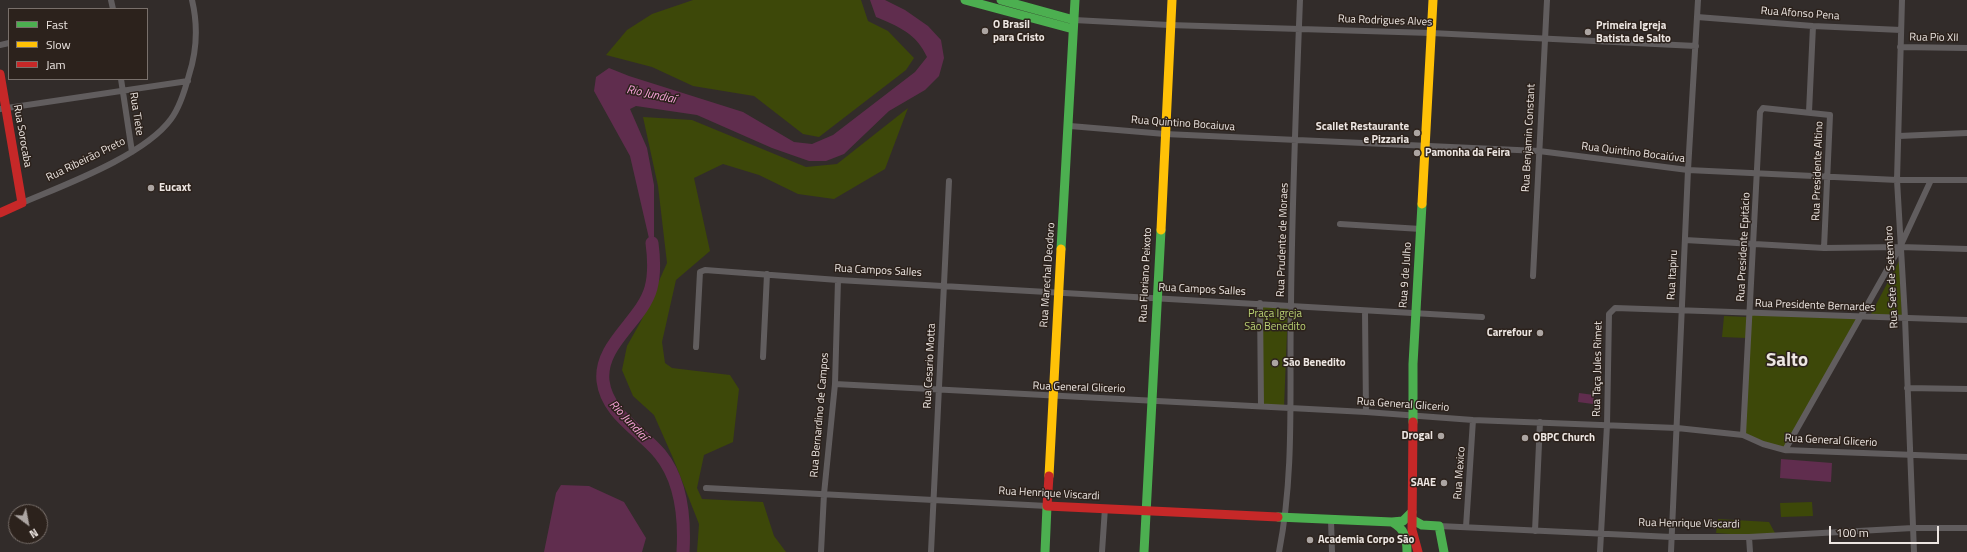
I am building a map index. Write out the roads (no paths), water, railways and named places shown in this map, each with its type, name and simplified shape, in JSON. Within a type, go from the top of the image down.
[{"type":"main road","points":[[965,0],[1073,25]]},
{"type":"main road","points":[[1001,0],[1073,25]]},
{"type":"main road","name":"Rua Marechal Deodoro","points":[[1045,552],[1070,126],[1075,0]]},
{"type":"main road","name":"Rua Floriano Peixoto","points":[[1144,552],[1145,510],[1153,401],[1169,25],[1172,0]]},
{"type":"main road","name":"Rua 9 de Julho","points":[[1407,552],[1412,516],[1416,313],[1433,0]]},
{"type":"main road","name":"Rua Sorocaba","points":[[0,74],[2,108],[22,203]]},
{"type":"main road","name":"Rua Ribeirão Preto","points":[[0,213],[22,203]]},
{"type":"main road","name":"Rua Henrique Viscardi","points":[[1047,506],[1392,522]]},
{"type":"main road","points":[[1392,522],[1403,521],[1412,516]]},
{"type":"main road","name":"Rua Henrique Viscardi","points":[[1412,516],[1416,524],[1439,526]]},
{"type":"main road","name":"Rua 9 de Julho","points":[[1392,522],[1409,533],[1418,552]]},
{"type":"main road","points":[[1409,533],[1423,525]]},
{"type":"main road","points":[[1439,526],[1444,552]]},
{"type":"street","name":"Rua Ribeirão Preto","points":[[22,203],[121,159],[154,137],[170,120],[178,109],[195,56],[197,36],[192,0]]},
{"type":"street","name":"Rua Prudente de Moraes","points":[[1279,552],[1286,517],[1292,408],[1291,306],[1300,0]]},
{"type":"street","name":"Rua Benjamin Constant","points":[[1533,276],[1547,0]]},
{"type":"street","name":"Rua Itapiru","points":[[1671,552],[1681,311],[1698,0]]},
{"type":"street","name":"Rua Sete de Setembro","points":[[1902,0],[1897,180],[1905,318],[1914,552]]},
{"type":"street","name":"Rua Afonso Pena","points":[[1697,17],[1813,26],[1901,30]]},
{"type":"street","name":"Rua Rodrigues Alves","points":[[1073,25],[1169,25],[1299,28],[1696,46]]},
{"type":"street","points":[[1809,112],[1813,26]]},
{"type":"street","name":"Rua Pio XII","points":[[1900,47],[1967,48]]},
{"type":"street","name":"Rua Tiete","points":[[121,80],[132,152]]},
{"type":"street","points":[[2,108],[188,81]]},
{"type":"street","name":"Rua Presidente Epitácio","points":[[1743,435],[1758,173],[1760,112],[1763,108],[1809,112]]},
{"type":"street","name":"Rua Presidente Altino","points":[[1809,112],[1830,115],[1824,248]]},
{"type":"street","name":"Rua Quintino Bocaiuva","points":[[1070,126],[1165,134],[1296,140]]},
{"type":"street","points":[[1899,136],[1967,133]]},
{"type":"street","name":"Rua Quintino Bocaiúva","points":[[1296,140],[1539,151],[1688,170],[1897,180],[1967,180]]},
{"type":"street","points":[[1785,450],[1900,247],[1931,180]]},
{"type":"street","name":"Rua Cesario Motta","points":[[931,552],[949,181]]},
{"type":"street","points":[[1340,224],[1421,229]]},
{"type":"street","points":[[1685,240],[1824,248],[1900,247],[1967,249]]},
{"type":"street","name":"Rua Campos Salles","points":[[696,347],[700,272],[705,270],[838,280],[944,285],[1059,293],[1157,297],[1482,317]]},
{"type":"street","points":[[763,357],[767,274]]},
{"type":"street","name":"Rua Bernardino de Campos","points":[[821,552],[824,494],[834,384],[838,280]]},
{"type":"street","points":[[1260,303],[1261,406]]},
{"type":"street","name":"Rua Presidente Bernardes","points":[[1616,308],[1750,314],[1967,320]]},
{"type":"street","name":"Rua Taça Jules Rimet","points":[[1600,552],[1607,425],[1609,314],[1616,308]]},
{"type":"street","points":[[1366,311],[1366,412]]},
{"type":"street","name":"Rua General Glicerio","points":[[834,384],[1053,397],[1261,406],[1473,420],[1677,428],[1743,435],[1763,444],[1785,450],[1967,457]]},
{"type":"street","points":[[1908,388],[1967,389]]},
{"type":"street","name":"Rua Mexico","points":[[1466,527],[1473,420]]},
{"type":"street","points":[[1535,531],[1540,422]]},
{"type":"street","name":"Rua Henrique Viscardi","points":[[706,488],[1047,506]]},
{"type":"street","points":[[1102,552],[1105,508]]},
{"type":"street","points":[[1331,520],[1332,552]]},
{"type":"street","name":"Rua Henrique Viscardi","points":[[1439,526],[1672,537],[1749,537],[1913,528],[1967,528]]},
{"type":"street","points":[[1749,537],[1750,552]]},
{"type":"water","points":[[870,0],[885,0],[905,10],[928,26],[941,40],[944,58],[939,76],[925,90],[889,111],[844,154],[826,161],[809,161],[772,148],[697,115],[636,106],[630,109],[647,148],[654,185],[654,260],[630,156],[594,91],[596,77],[609,68],[629,76],[743,112],[794,142],[812,144],[833,135],[915,72],[927,57],[918,42],[912,36],[876,17]]},
{"type":"water","points":[[1579,393],[1594,395],[1593,404],[1578,402]]},
{"type":"water","points":[[1781,459],[1832,463],[1831,482],[1780,478]]},
{"type":"water","points":[[561,485],[589,486],[624,502],[646,538],[642,552],[544,552],[556,493]]},
{"type":"waterway","name":"Rio Jundiaí","points":[[652,243],[654,266],[651,288],[639,311],[614,344],[604,368],[603,381],[606,393],[611,403],[626,421],[660,454],[673,476],[682,513],[683,552]]},
{"type":"place","name":"O Brasil para Cristo","points":[[985,31]]},
{"type":"place","name":"Primeira Igreja Batista de Salto","points":[[1588,32]]},
{"type":"place","name":"Scallet Restaurante e Pizzaria","points":[[1417,133]]},
{"type":"place","name":"Pamonha da Feira","points":[[1417,153]]},
{"type":"place","name":"Eucaxt","points":[[151,188]]},
{"type":"place","name":"Carrefour","points":[[1540,333]]},
{"type":"place","name":"São Benedito","points":[[1275,363]]},
{"type":"place","name":"Drogal","points":[[1441,436]]},
{"type":"place","name":"OBPC Church","points":[[1525,438]]},
{"type":"place","name":"SAAE","points":[[1444,483]]},
{"type":"place","name":"Academia Corpo São","points":[[1310,540]]},
{"type":"district","name":"Salto","points":[[1787,361]]},
{"type":"park label","name":"Praça Igreja São Benedito","points":[[1275,320]]}]
